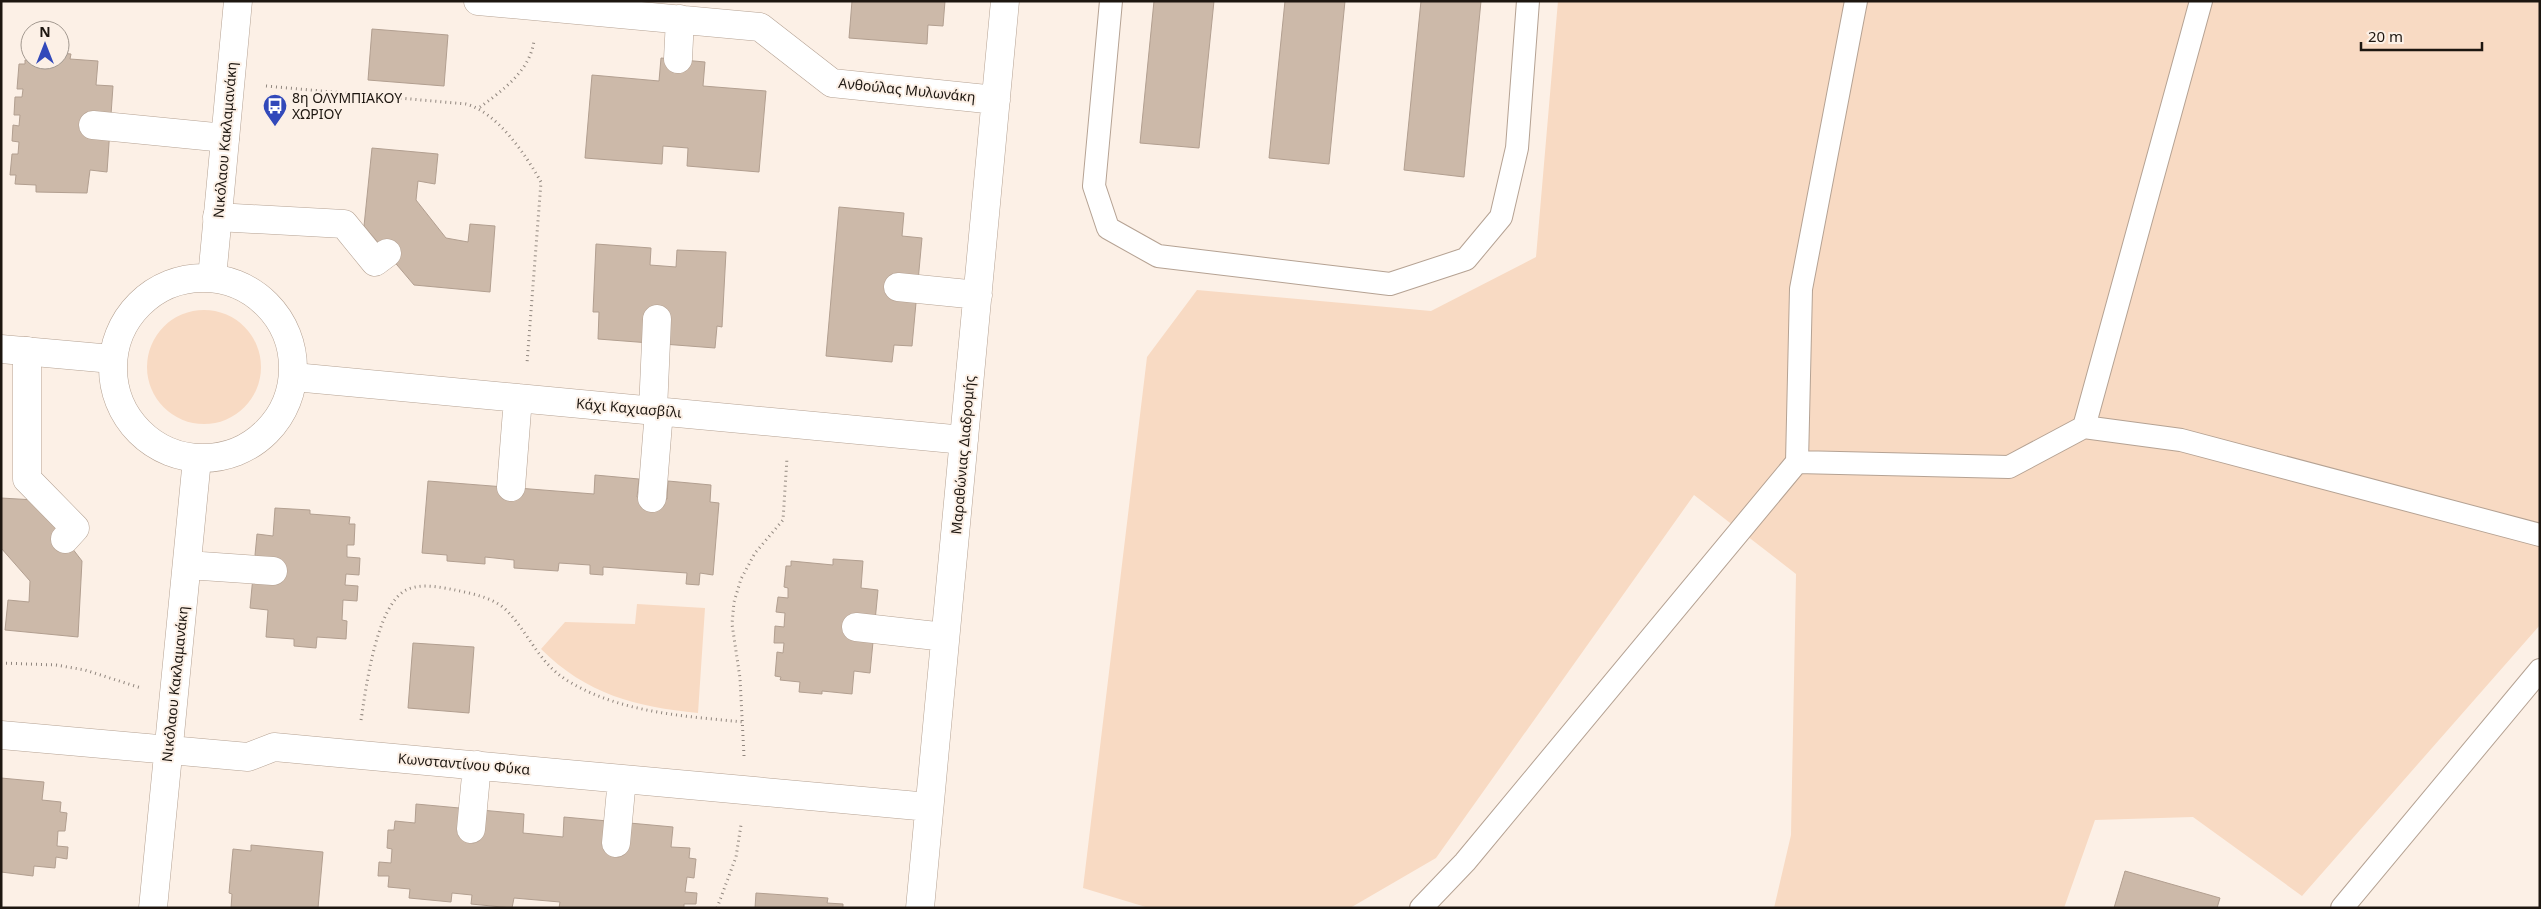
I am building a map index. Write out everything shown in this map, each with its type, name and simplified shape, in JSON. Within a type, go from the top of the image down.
[{"type":"street","name":"Νικόλαου Κακλαμανάκη","points":[[212,278],[238,1]]},
{"type":"street","name":"Ανθούλας Μυλωνάκη","points":[[478,1],[680,19],[716,12],[760,27],[832,82],[996,100]]},
{"type":"street","name":"Μαραθώνιας Διαδρομής","points":[[920,908],[1005,1]]},
{"type":"street","points":[[678,59],[680,19]]},
{"type":"street","points":[[93,126],[225,138]]},
{"type":"street","points":[[217,217],[344,224],[375,262],[387,253]]},
{"type":"street","points":[[212,278],[239,285],[263,300],[282,322],[292,348],[294,377],[284,410],[262,438],[232,454],[197,459],[169,453],[144,438],[125,416],[113,388],[112,359],[119,332],[135,308],[156,290],[183,279],[212,278]]},
{"type":"street","points":[[898,287],[978,295]]},
{"type":"street","points":[[652,498],[656,411],[657,319]]},
{"type":"street","points":[[65,539],[75,528],[28,479],[14,350],[112,359]]},
{"type":"street","name":"Κάχι Καχιασβίλι","points":[[294,377],[964,440]]},
{"type":"street","points":[[511,488],[521,398]]},
{"type":"street","name":"Νικόλαου Κακλαμανάκη","points":[[153,908],[197,459]]},
{"type":"street","points":[[187,565],[273,571]]},
{"type":"street","points":[[856,627],[946,636]]},
{"type":"street","name":"Κωνσταντίνου Φύκα","points":[[1,735],[248,757],[274,747],[929,807]]},
{"type":"street","points":[[470,829],[477,766]]},
{"type":"street","points":[[616,843],[622,779]]},
{"type":"lane","points":[[1111,1],[1094,186],[1108,228],[1158,256],[1390,284],[1466,259],[1501,218],[1517,148],[1528,1]]},
{"type":"lane","points":[[1421,908],[1466,862],[1797,462],[1801,289],[1856,1]]},
{"type":"lane","points":[[2084,427],[2202,1]]},
{"type":"lane","points":[[1797,462],[2009,467],[2084,427],[2181,440],[2540,535]]},
{"type":"lane","points":[[2342,908],[2540,670]]},
{"type":"path","points":[[480,107],[523,69],[533,48],[536,7]]},
{"type":"path","points":[[230,82],[466,104],[480,107],[526,156],[541,182],[521,398]]},
{"type":"path","points":[[717,908],[736,858],[740,835],[743,790],[743,722],[732,624],[734,602],[741,580],[755,553],[783,520],[789,423]]},
{"type":"path","points":[[356,755],[364,704],[382,626],[399,596],[407,590],[422,587],[442,588],[477,595],[496,603],[509,612],[534,649],[549,665],[567,680],[589,692],[655,712],[743,722]]},
{"type":"path","points":[[1,663],[56,665],[85,670],[174,701]]},
{"type":"shaded area","points":[[1558,1],[2540,1],[2540,625],[2302,896],[2193,817],[2095,820],[2064,908],[1774,908],[1791,835],[1796,574],[1694,495],[1436,858],[1350,908],[1149,908],[1083,888],[1147,357],[1197,290],[1431,311],[1536,257]]},
{"type":"shaded area","points":[[204,310],[226,314],[245,326],[257,345],[261,367],[257,389],[245,408],[226,420],[204,424],[182,420],[163,408],[151,389],[147,367],[151,345],[163,326],[182,314]]},
{"type":"shaded area","points":[[637,604],[705,608],[698,713],[654,707],[613,696],[576,677],[541,649],[565,622],[635,624]]},
{"type":"building","points":[[852,1],[945,1],[943,26],[928,25],[927,44],[849,38]]},
{"type":"building","points":[[1154,1],[1214,1],[1199,148],[1140,143]]},
{"type":"building","points":[[1285,1],[1345,1],[1329,164],[1269,158]]},
{"type":"building","points":[[1421,1],[1481,1],[1464,177],[1404,170]]},
{"type":"building","points":[[372,29],[448,35],[444,86],[368,80]]},
{"type":"building","points":[[661,58],[705,62],[703,86],[766,91],[759,172],[687,166],[688,148],[663,146],[662,164],[585,158],[592,75],[659,81]]},
{"type":"building","points":[[70,59],[98,61],[96,85],[113,86],[107,172],[90,170],[87,193],[36,192],[36,185],[15,184],[16,175],[10,175],[12,154],[18,154],[19,142],[12,141],[13,125],[19,126],[20,115],[14,115],[15,97],[22,97],[23,89],[17,89],[19,64],[20,70],[70,70]]},
{"type":"building","points":[[372,148],[438,154],[435,184],[418,181],[416,200],[446,238],[468,242],[470,224],[495,226],[490,292],[414,285],[364,226]]},
{"type":"building","points":[[839,207],[904,213],[902,236],[922,238],[912,346],[894,345],[892,362],[826,356]]},
{"type":"building","points":[[596,244],[651,248],[650,265],[676,267],[677,250],[726,252],[722,327],[717,326],[715,348],[598,339],[599,312],[593,312]]},
{"type":"building","points":[[595,475],[639,479],[637,497],[667,499],[668,481],[711,485],[710,502],[719,503],[713,575],[700,573],[699,585],[686,584],[687,573],[603,567],[603,575],[590,574],[590,565],[559,563],[558,571],[514,568],[514,560],[485,557],[485,564],[447,561],[447,555],[422,553],[428,481],[594,494]]},
{"type":"building","points":[[1,498],[35,500],[82,561],[78,637],[5,630],[8,600],[29,602],[30,581],[1,548]]},
{"type":"building","points":[[275,508],[310,510],[310,514],[350,517],[349,524],[355,524],[354,545],[347,545],[347,557],[360,558],[359,575],[346,574],[345,585],[358,586],[357,601],[343,600],[342,620],[347,621],[346,639],[317,637],[316,648],[294,646],[294,639],[266,637],[268,610],[250,608],[257,534],[273,536]]},
{"type":"building","points":[[833,559],[863,561],[861,588],[878,590],[870,673],[854,671],[852,694],[822,691],[822,694],[799,692],[800,682],[780,680],[781,677],[775,676],[777,652],[783,653],[784,643],[774,643],[775,626],[784,627],[785,613],[776,612],[778,597],[788,598],[788,588],[784,587],[786,566],[791,566],[791,561],[833,565]]},
{"type":"building","points":[[413,643],[474,647],[469,713],[408,708]]},
{"type":"building","points":[[1,778],[44,782],[42,800],[61,802],[60,812],[67,813],[65,831],[58,831],[57,846],[68,847],[67,859],[56,857],[55,868],[34,866],[33,876],[1,872]]},
{"type":"building","points":[[416,804],[524,814],[523,833],[563,837],[564,817],[673,827],[671,847],[690,848],[689,858],[696,859],[694,878],[687,877],[685,892],[697,893],[696,904],[684,904],[684,908],[559,908],[560,902],[514,898],[512,908],[471,904],[472,895],[452,893],[451,902],[409,898],[410,889],[388,887],[389,876],[378,876],[379,862],[391,863],[392,849],[387,848],[388,830],[394,830],[395,821],[415,823]]},
{"type":"building","points":[[251,845],[323,852],[318,908],[231,908],[232,894],[229,893],[233,849],[251,851]]},
{"type":"building","points":[[2125,871],[2220,898],[2217,908],[2114,908]]},
{"type":"building","points":[[756,893],[828,898],[827,903],[843,904],[843,908],[755,908]]},
{"type":"place","name":"8η ΟΛΥΜΠΙΑΚΟΥ ΧΩΡΙΟΥ","points":[[275,127]]}]
